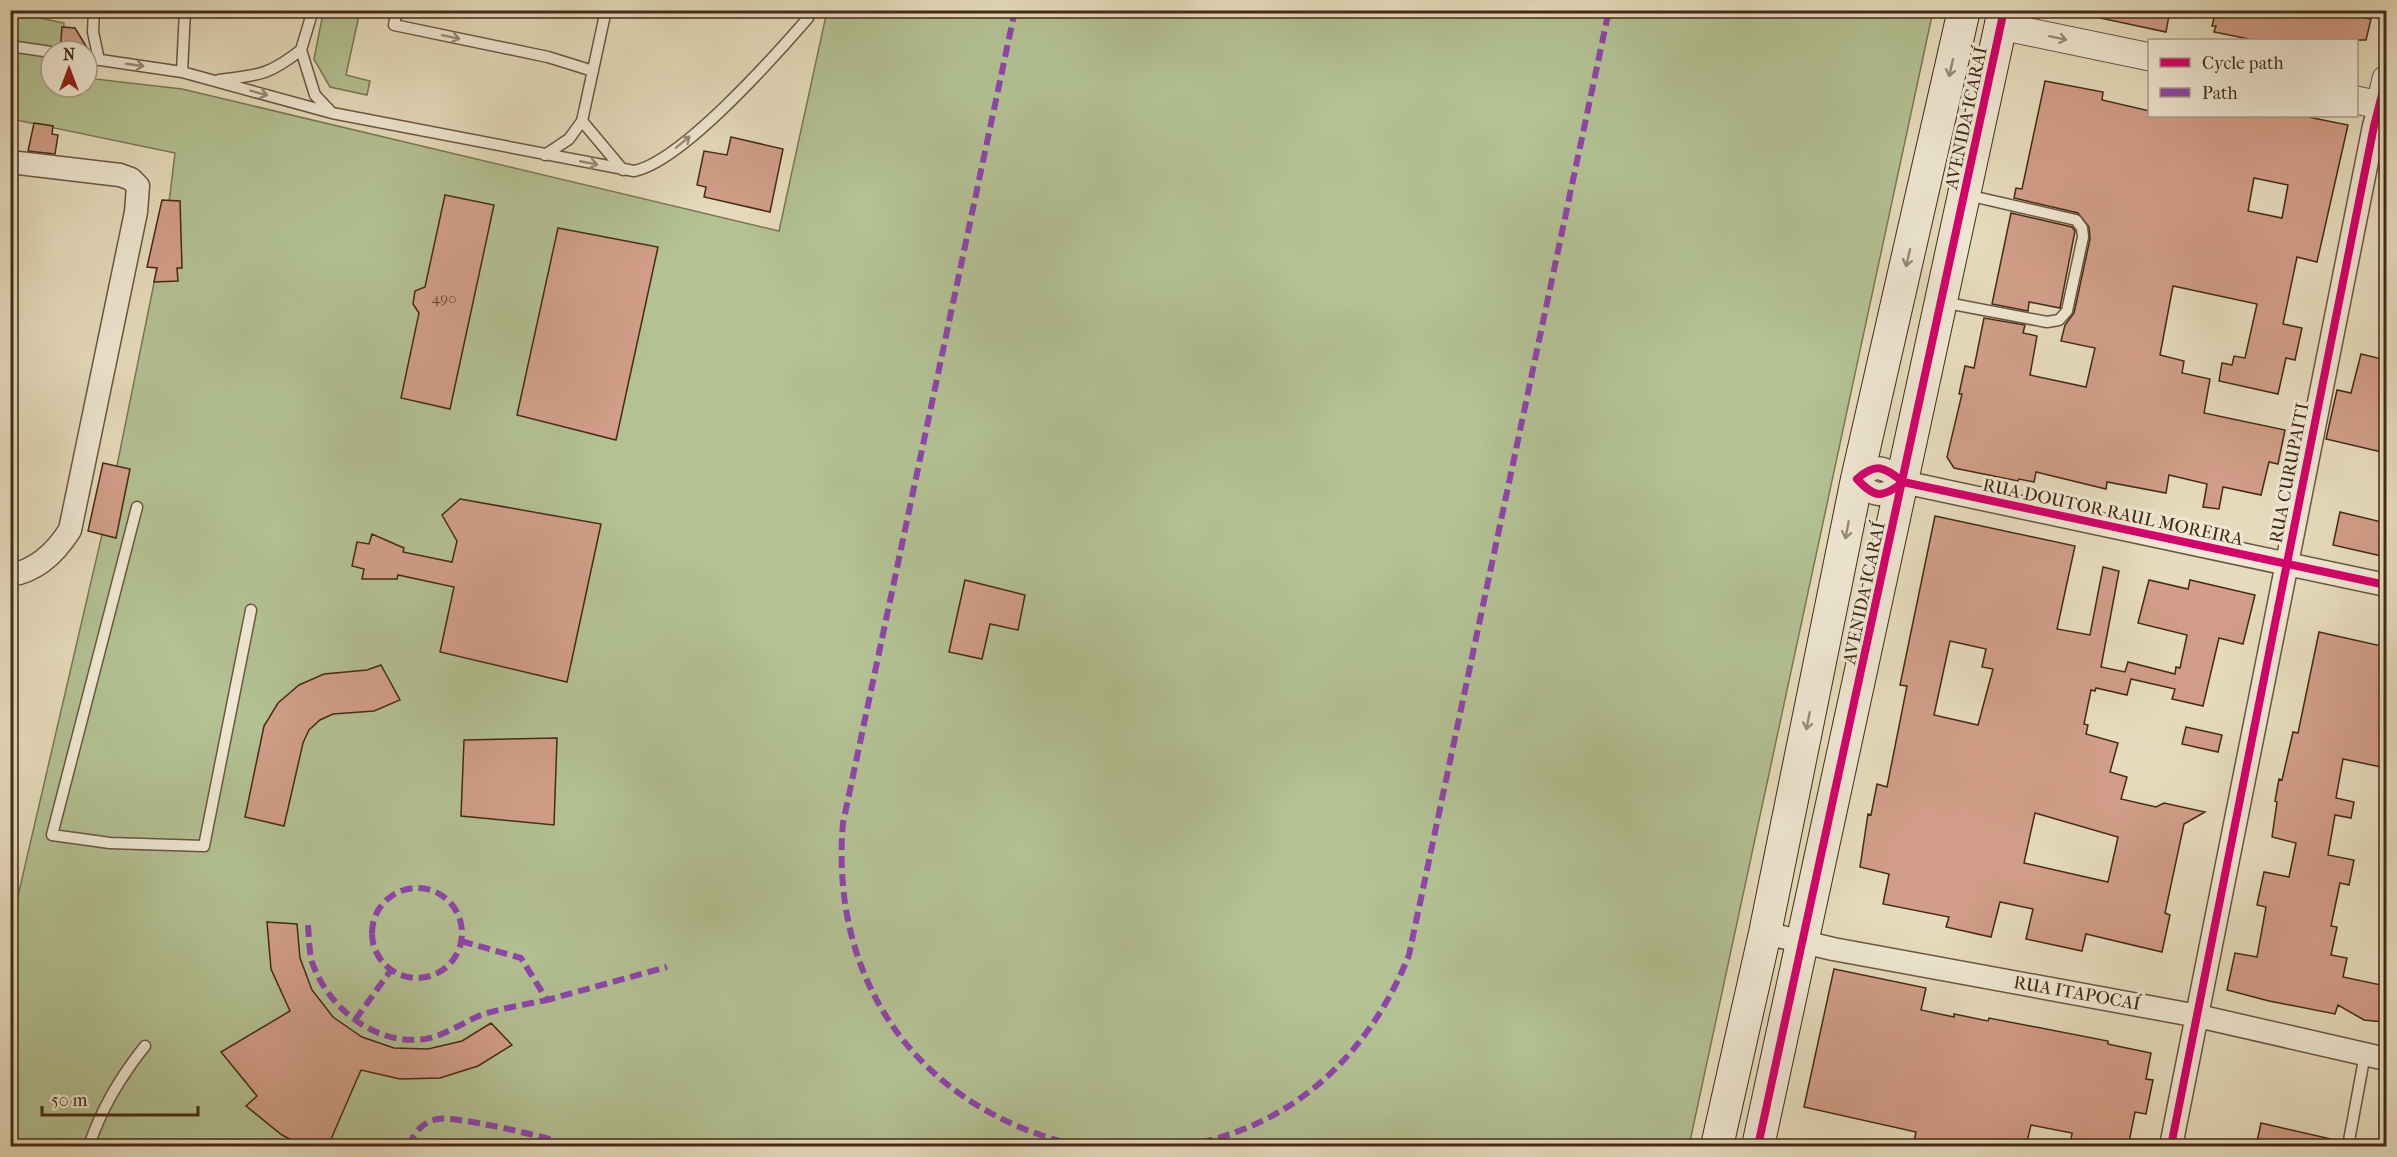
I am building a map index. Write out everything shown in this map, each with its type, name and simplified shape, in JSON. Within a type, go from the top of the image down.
[{"type":"main road","name":"AVENIDA ICARAÍ","points":[[1717,1146],[1765,933],[1857,479],[1964,10]]},
{"type":"main road","name":"AVENIDA ICARAÍ","points":[[1758,1146],[1804,943],[1965,194],[1995,16]]},
{"type":"street","points":[[1995,16],[2148,56]]},
{"type":"street","name":"RUA CURUPAITI","points":[[2170,1146],[2198,1016],[2374,104],[2386,79]]},
{"type":"street","points":[[10,162],[120,175],[131,179],[138,186],[136,212],[70,530],[59,548],[42,562],[10,575]]},
{"type":"street","name":"RUA DOUTOR RAUL MOREIRA","points":[[1857,479],[1869,469],[1880,468],[1890,471],[1903,482],[2386,585]]},
{"type":"street","name":"RUA ITAPOCAÍ","points":[[1765,933],[1804,943],[2198,1016],[2376,1057]]},
{"type":"lane","points":[[94,10],[94,39]]},
{"type":"lane","points":[[182,72],[185,10]]},
{"type":"lane","points":[[313,10],[301,50],[315,94],[332,113]]},
{"type":"lane","points":[[397,10],[394,25],[548,57],[593,71]]},
{"type":"lane","points":[[545,155],[569,139],[582,121],[606,10]]},
{"type":"lane","points":[[99,60],[182,72],[332,113],[623,170],[645,169],[682,144],[770,62],[808,18],[810,10]]},
{"type":"lane","points":[[10,46],[39,50]]},
{"type":"lane","points":[[214,81],[260,75],[278,68],[301,50]]},
{"type":"lane","points":[[582,121],[623,170]]},
{"type":"lane","points":[[1942,302],[2048,322],[2059,321],[2067,311],[2083,237],[2082,228],[2076,220],[1965,194]]},
{"type":"lane","points":[[137,507],[52,835],[110,843],[204,846],[251,610]]},
{"type":"lane","points":[[89,1146],[96,1124],[110,1098],[127,1069],[145,1046]]},
{"type":"lane","points":[[2348,1146],[2376,1057]]},
{"type":"green space","points":[[331,10],[360,11],[346,75],[370,81],[367,95],[330,87],[314,59],[323,13]]},
{"type":"green space","points":[[827,11],[1933,11],[1689,1146],[11,1146],[11,926],[110,500],[167,219],[175,153],[11,119],[11,12],[64,23],[63,39],[39,39],[39,99],[99,99],[99,79],[182,89],[779,231]]},
{"type":"building","points":[[2101,10],[2170,10],[2166,32],[2100,18]]},
{"type":"building","points":[[2216,10],[2346,10],[2348,14],[2371,19],[2366,40],[2249,39],[2214,32],[2216,26],[2212,26]]},
{"type":"building","points":[[62,27],[75,28],[82,39],[61,39]]},
{"type":"building","points":[[2045,81],[2103,92],[2102,100],[2148,111],[2148,117],[2308,117],[2348,125],[2317,262],[2297,257],[2283,324],[2302,328],[2295,360],[2286,358],[2278,394],[2219,381],[2222,363],[2232,365],[2234,356],[2245,358],[2257,304],[2173,286],[2160,355],[2184,361],[2182,373],[2210,379],[2204,413],[2285,430],[2278,464],[2269,462],[2261,495],[2223,487],[2219,509],[2203,507],[2207,484],[2169,475],[2166,493],[2107,482],[2106,489],[2036,472],[2034,482],[1954,468],[1947,457],[1962,394],[1959,394],[1965,366],[1974,368],[1984,318],[2025,325],[2023,333],[2037,336],[2030,375],[2086,387],[2095,348],[2061,341],[2065,325],[2074,313],[2090,239],[2089,227],[2078,213],[2014,198],[2016,188],[2022,189]],"holes":[[[2254,178],[2288,185],[2282,218],[2248,211]]]},
{"type":"building","points":[[34,123],[53,126],[52,134],[58,135],[55,154],[28,151]]},
{"type":"building","points":[[731,137],[783,149],[770,212],[704,197],[706,187],[697,185],[704,151],[727,155]]},
{"type":"building","points":[[445,195],[494,205],[450,409],[401,398],[419,313],[413,304],[415,291],[425,287]]},
{"type":"building","points":[[162,200],[180,201],[182,268],[177,268],[178,281],[154,282],[157,268],[147,267]]},
{"type":"building","points":[[2011,213],[2072,227],[2075,231],[2060,308],[2029,302],[2028,311],[1992,304]]},
{"type":"building","points":[[558,228],[658,247],[616,440],[517,415]]},
{"type":"building","points":[[2361,354],[2386,360],[2386,453],[2326,439],[2337,390],[2351,393]]},
{"type":"building","points":[[103,463],[130,469],[116,538],[88,531]]},
{"type":"building","points":[[460,499],[601,524],[567,682],[440,652],[454,587],[398,575],[397,579],[362,579],[364,569],[352,566],[357,542],[369,544],[372,534],[404,548],[403,552],[452,562],[457,541],[442,515]]},
{"type":"building","points":[[2340,512],[2386,523],[2386,557],[2333,545]]},
{"type":"building","points":[[1935,516],[2075,546],[2057,629],[2090,635],[2103,567],[2119,571],[2101,667],[2125,672],[2128,662],[2175,674],[2176,667],[2180,668],[2187,635],[2138,623],[2149,580],[2188,589],[2190,580],[2255,595],[2243,644],[2219,638],[2203,706],[2172,699],[2175,689],[2131,679],[2127,695],[2096,688],[2095,691],[2091,690],[2084,724],[2088,725],[2086,734],[2118,743],[2110,772],[2127,777],[2121,799],[2156,807],[2164,803],[2205,812],[2184,824],[2165,913],[2170,915],[2162,952],[2086,934],[2082,951],[2026,939],[2033,909],[2000,902],[1991,937],[1946,927],[1949,917],[1883,904],[1889,874],[1860,867],[1868,814],[1871,815],[1877,784],[1887,787],[1907,686],[1900,685]],"holes":[[[1950,641],[1986,649],[1982,667],[1993,669],[1978,725],[1934,715]],[[2035,813],[2118,837],[2108,882],[2024,863]]]},
{"type":"building","points":[[965,580],[1025,595],[1018,630],[990,624],[982,659],[949,652]]},
{"type":"building","points":[[2319,632],[2386,647],[2386,768],[2343,759],[2336,798],[2354,802],[2351,818],[2335,815],[2328,855],[2354,860],[2349,885],[2340,883],[2331,926],[2337,927],[2331,955],[2347,958],[2343,977],[2386,986],[2383,1022],[2364,1020],[2338,1005],[2335,1014],[2227,990],[2235,953],[2257,957],[2266,907],[2257,905],[2264,872],[2289,877],[2296,843],[2272,837],[2277,802],[2275,801],[2293,732],[2298,733]]},
{"type":"building","points":[[381,665],[400,700],[374,711],[333,714],[320,720],[309,730],[303,743],[284,826],[245,817],[264,726],[278,703],[299,685],[324,674],[367,670]]},
{"type":"building","points":[[2186,727],[2222,735],[2218,752],[2182,744]]},
{"type":"building","points":[[557,738],[554,825],[461,816],[464,740]]},
{"type":"building","points":[[267,922],[297,924],[300,958],[312,990],[333,1017],[362,1037],[394,1048],[428,1049],[462,1041],[491,1023],[512,1045],[478,1066],[440,1078],[400,1079],[361,1070],[328,1146],[303,1146],[282,1135],[246,1106],[257,1096],[221,1052],[290,1011],[271,969]]},
{"type":"building","points":[[1834,969],[1926,988],[1921,1010],[1988,1021],[1989,1018],[2108,1041],[2108,1044],[2151,1053],[2146,1079],[2153,1080],[2146,1114],[2135,1112],[2129,1142],[2116,1140],[2114,1146],[2070,1146],[2072,1133],[2031,1125],[2026,1146],[1913,1146],[1916,1132],[1804,1107]]},
{"type":"building","points":[[2261,1123],[2331,1139],[2330,1146],[2256,1146]]},
{"type":"marked path","points":[[1015,10],[843,823],[843,882],[852,937],[870,987],[897,1032],[932,1071],[974,1104],[1024,1129],[1080,1146]]},
{"type":"marked path","points":[[1183,1146],[1222,1137],[1259,1123],[1292,1104],[1322,1081],[1349,1055],[1372,1024],[1392,991],[1409,955],[1609,10]]},
{"type":"marked path","points":[[417,888],[442,896],[454,908],[462,933],[454,958],[442,970],[417,978],[392,970],[380,958],[372,933],[380,908],[392,896],[417,888]]},
{"type":"marked path","points":[[308,925],[312,962],[329,994],[356,1020],[371,1030],[388,1036],[406,1040],[425,1039],[484,1014],[547,1000]]},
{"type":"marked path","points":[[461,941],[521,958],[547,1000],[667,967]]},
{"type":"marked path","points":[[355,1020],[391,970]]},
{"type":"marked path","points":[[409,1146],[416,1132],[423,1125],[437,1119],[462,1120],[503,1128],[569,1146]]},
{"type":"cycle path","points":[[1758,1146],[2004,10]]},
{"type":"cycle path","points":[[2171,1146],[2374,126],[2386,79]]},
{"type":"cycle path","points":[[1903,482],[1890,491],[1879,494],[1863,486],[1857,479],[1870,470],[1880,468],[1903,482],[2386,585]]}]
